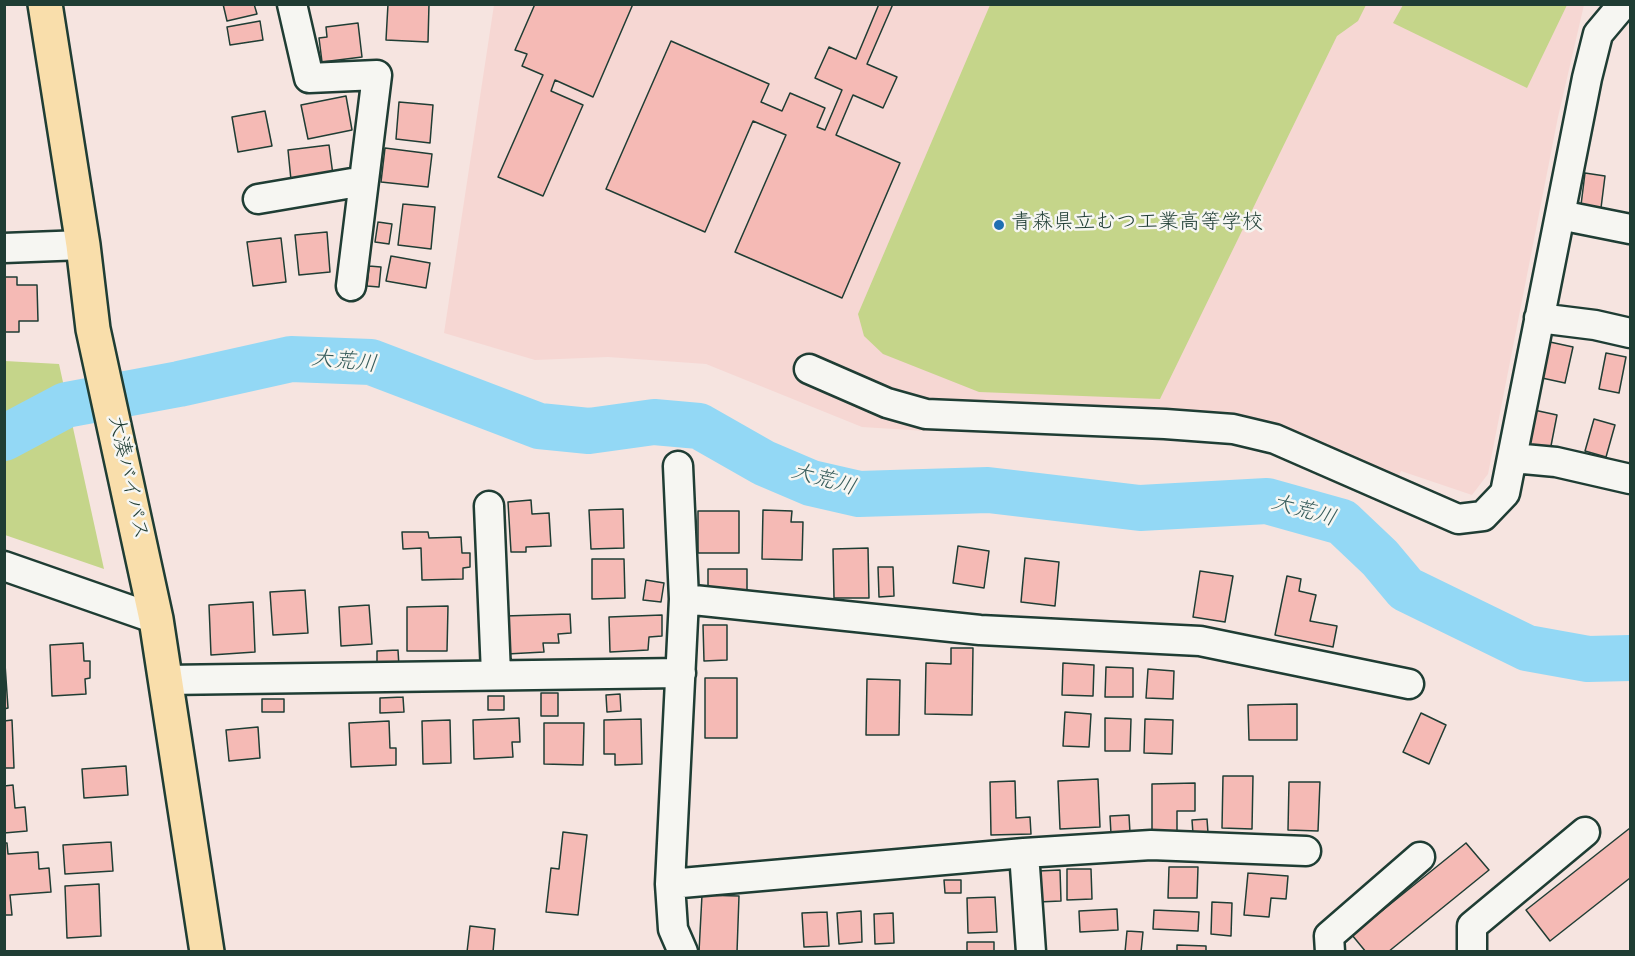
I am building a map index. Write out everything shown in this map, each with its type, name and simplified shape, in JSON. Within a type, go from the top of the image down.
[{"type":"highway","name":"大湊バイパス","points":[[45,4],[83,245],[93,329],[156,618],[207,951]]},
{"type":"street","points":[[292,4],[309,78],[377,75],[351,286]]},
{"type":"street","points":[[809,369],[886,403],[926,414],[1233,429],[1275,439],[1458,519],[1483,516],[1505,493],[1587,78],[1598,34],[1622,13]]},
{"type":"street","points":[[258,199],[364,181]]},
{"type":"street","points":[[1560,215],[1630,229]]},
{"type":"street","points":[[4,248],[83,245]]},
{"type":"street","points":[[1539,318],[1595,325],[1630,333]]},
{"type":"street","points":[[1513,458],[1556,462],[1630,479]]},
{"type":"street","points":[[678,466],[684,599],[670,884],[673,929],[683,951]]},
{"type":"street","points":[[489,507],[496,674]]},
{"type":"street","points":[[4,566],[156,618]]},
{"type":"street","points":[[684,599],[980,630],[1200,641],[1409,684]]},
{"type":"street","points":[[165,680],[681,673]]},
{"type":"street","points":[[1472,951],[1472,926],[1585,832]]},
{"type":"street","points":[[670,884],[1024,853],[1151,845],[1306,851]]},
{"type":"street","points":[[1024,853],[1031,951]]},
{"type":"street","points":[[1329,951],[1329,936],[1420,857]]},
{"type":"shaded area","name":"青森県立むつ工業高等学校","points":[[494,5],[1584,5],[1558,117],[1488,474],[1472,495],[1401,471],[1387,503],[1252,443],[1032,431],[926,431],[862,427],[706,364],[608,357],[535,360],[444,333]]},
{"type":"green space","points":[[990,5],[1366,5],[1358,21],[1337,36],[1160,399],[979,392],[883,354],[864,336],[858,314]]},
{"type":"green space","points":[[1403,5],[1567,5],[1527,88],[1393,23]]},
{"type":"green space","points":[[5,361],[59,364],[104,569],[5,535]]},
{"type":"building","points":[[223,4],[254,4],[257,14],[227,21]]},
{"type":"building","points":[[388,4],[429,4],[428,42],[386,40]]},
{"type":"building","points":[[535,4],[633,4],[593,97],[555,80],[551,91],[583,105],[543,196],[498,177],[543,75],[522,66],[527,54],[515,50]]},
{"type":"building","points":[[879,4],[893,4],[867,64],[897,77],[883,108],[853,95],[836,135],[900,163],[842,298],[735,252],[786,135],[753,121],[705,232],[606,189],[671,41],[769,84],[761,102],[782,111],[790,93],[825,108],[817,127],[825,130],[842,90],[815,78],[829,47],[856,59]]},
{"type":"building","points":[[260,21],[263,40],[230,45],[227,27]]},
{"type":"building","points":[[358,23],[362,57],[322,62],[319,38],[327,37],[326,27]]},
{"type":"building","points":[[346,96],[352,130],[308,139],[301,105]]},
{"type":"building","points":[[399,102],[433,105],[430,143],[396,139]]},
{"type":"building","points":[[265,111],[272,146],[238,152],[232,117]]},
{"type":"building","points":[[329,145],[333,175],[291,180],[288,150]]},
{"type":"building","points":[[385,148],[432,154],[428,187],[381,182]]},
{"type":"building","points":[[1585,173],[1605,176],[1601,208],[1581,205]]},
{"type":"building","points":[[403,204],[435,207],[431,249],[398,245]]},
{"type":"building","points":[[378,222],[392,224],[389,244],[375,242]]},
{"type":"building","points":[[327,232],[330,272],[299,275],[295,235]]},
{"type":"building","points":[[281,238],[286,282],[253,286],[247,242]]},
{"type":"building","points":[[391,256],[430,263],[426,288],[386,281]]},
{"type":"building","points":[[369,266],[381,267],[379,287],[367,286]]},
{"type":"building","points":[[4,277],[17,277],[17,285],[37,285],[38,321],[19,321],[19,332],[4,332]]},
{"type":"building","points":[[1550,342],[1573,347],[1565,383],[1542,378]]},
{"type":"building","points":[[1606,353],[1626,357],[1619,393],[1599,389]]},
{"type":"building","points":[[1534,410],[1557,415],[1550,451],[1527,447]]},
{"type":"building","points":[[1594,419],[1615,425],[1606,457],[1585,451]]},
{"type":"building","points":[[531,500],[532,514],[549,513],[551,546],[526,547],[526,552],[511,552],[508,502]]},
{"type":"building","points":[[623,509],[624,548],[591,549],[589,510]]},
{"type":"building","points":[[763,510],[792,511],[791,522],[803,522],[802,560],[762,559]]},
{"type":"building","points":[[698,511],[739,511],[739,553],[698,553]]},
{"type":"building","points":[[402,532],[428,532],[429,538],[461,537],[462,553],[470,553],[470,567],[463,568],[463,579],[422,580],[421,548],[403,549]]},
{"type":"building","points":[[958,546],[989,551],[984,588],[953,583]]},
{"type":"building","points":[[868,548],[869,598],[834,598],[833,549]]},
{"type":"building","points":[[1025,558],[1059,562],[1055,606],[1021,602]]},
{"type":"building","points":[[592,559],[624,559],[625,598],[592,599]]},
{"type":"building","points":[[878,567],[893,567],[894,596],[879,597]]},
{"type":"building","points":[[708,569],[747,569],[747,591],[708,591]]},
{"type":"building","points":[[1200,571],[1233,576],[1225,622],[1193,617]]},
{"type":"building","points":[[1287,576],[1301,579],[1299,591],[1316,595],[1310,621],[1337,626],[1333,647],[1275,635]]},
{"type":"building","points":[[646,580],[664,583],[661,602],[643,600]]},
{"type":"building","points":[[305,590],[308,633],[273,635],[270,592]]},
{"type":"building","points":[[253,602],[255,652],[211,655],[209,605]]},
{"type":"building","points":[[369,605],[372,644],[341,646],[339,607]]},
{"type":"building","points":[[448,606],[447,651],[407,651],[407,607]]},
{"type":"building","points":[[570,614],[571,633],[558,634],[559,643],[543,643],[544,652],[507,654],[505,616]]},
{"type":"building","points":[[662,615],[662,636],[649,637],[648,650],[610,652],[609,617]]},
{"type":"building","points":[[703,625],[727,625],[727,660],[704,661]]},
{"type":"building","points":[[83,643],[84,661],[90,661],[90,678],[85,679],[86,694],[52,696],[50,645]]},
{"type":"building","points":[[951,648],[973,648],[972,715],[925,714],[926,663],[951,664]]},
{"type":"building","points":[[398,650],[399,667],[377,668],[377,651]]},
{"type":"building","points":[[1063,663],[1094,665],[1093,696],[1062,695]]},
{"type":"building","points":[[4,664],[8,708],[4,709]]},
{"type":"building","points":[[1106,667],[1133,668],[1133,697],[1105,697]]},
{"type":"building","points":[[1148,669],[1174,671],[1173,699],[1146,698]]},
{"type":"building","points":[[705,678],[737,678],[737,738],[705,738]]},
{"type":"building","points":[[867,679],[900,680],[899,735],[866,735]]},
{"type":"building","points":[[541,693],[558,693],[558,716],[541,716]]},
{"type":"building","points":[[620,694],[621,711],[607,712],[606,695]]},
{"type":"building","points":[[488,696],[504,696],[504,710],[488,710]]},
{"type":"building","points":[[403,697],[404,712],[380,713],[380,698]]},
{"type":"building","points":[[262,699],[284,699],[284,712],[262,712]]},
{"type":"building","points":[[1297,704],[1297,740],[1249,740],[1248,705]]},
{"type":"building","points":[[1065,712],[1091,714],[1089,747],[1063,746]]},
{"type":"building","points":[[1421,713],[1446,725],[1429,764],[1403,752]]},
{"type":"building","points":[[519,718],[520,742],[512,742],[513,757],[474,759],[473,720]]},
{"type":"building","points":[[1105,718],[1131,719],[1130,751],[1105,751]]},
{"type":"building","points":[[641,719],[642,764],[615,765],[615,754],[604,754],[604,720]]},
{"type":"building","points":[[1145,719],[1173,720],[1172,754],[1144,753]]},
{"type":"building","points":[[12,720],[14,768],[4,768],[4,721]]},
{"type":"building","points":[[450,720],[451,763],[423,764],[422,721]]},
{"type":"building","points":[[389,721],[390,748],[396,748],[396,765],[351,767],[349,723]]},
{"type":"building","points":[[544,723],[584,723],[583,765],[544,764]]},
{"type":"building","points":[[258,727],[260,758],[229,761],[226,730]]},
{"type":"building","points":[[126,766],[128,795],[84,798],[82,769]]},
{"type":"building","points":[[1223,776],[1253,776],[1252,829],[1222,828]]},
{"type":"building","points":[[1098,779],[1100,827],[1060,829],[1058,781]]},
{"type":"building","points":[[1015,781],[1016,818],[1030,817],[1031,834],[991,835],[990,782]]},
{"type":"building","points":[[1289,782],[1320,782],[1318,831],[1288,830]]},
{"type":"building","points":[[1195,783],[1195,811],[1177,811],[1177,833],[1152,834],[1152,784]]},
{"type":"building","points":[[13,785],[15,808],[25,807],[27,831],[4,833],[4,786]]},
{"type":"building","points":[[1129,815],[1130,833],[1111,834],[1110,816]]},
{"type":"building","points":[[1207,819],[1208,833],[1193,834],[1192,820]]},
{"type":"building","points":[[1630,828],[1630,878],[1550,941],[1526,910]]},
{"type":"building","points":[[563,832],[587,835],[578,915],[546,912],[551,868],[559,869]]},
{"type":"building","points":[[111,842],[113,871],[65,874],[63,845]]},
{"type":"building","points":[[4,843],[7,843],[8,854],[38,852],[39,869],[49,868],[51,892],[10,895],[12,915],[4,915]]},
{"type":"building","points":[[1466,843],[1489,870],[1388,952],[1366,952],[1352,935]]},
{"type":"building","points":[[1169,867],[1198,867],[1197,898],[1168,898]]},
{"type":"building","points":[[1067,869],[1091,869],[1092,899],[1067,900]]},
{"type":"building","points":[[1060,870],[1061,901],[1038,902],[1038,871]]},
{"type":"building","points":[[1248,873],[1288,876],[1286,899],[1271,898],[1269,917],[1244,915]]},
{"type":"building","points":[[944,880],[961,880],[961,893],[945,893]]},
{"type":"building","points":[[99,884],[101,936],[67,938],[65,886]]},
{"type":"building","points":[[702,895],[739,896],[737,952],[699,952]]},
{"type":"building","points":[[995,897],[997,932],[968,933],[967,898]]},
{"type":"building","points":[[1212,902],[1232,903],[1231,936],[1211,934]]},
{"type":"building","points":[[1117,909],[1118,930],[1080,932],[1079,911]]},
{"type":"building","points":[[1154,910],[1199,912],[1198,931],[1153,929]]},
{"type":"building","points":[[861,911],[862,942],[839,944],[837,913]]},
{"type":"building","points":[[827,912],[829,946],[804,947],[802,913]]},
{"type":"building","points":[[893,913],[894,943],[875,944],[874,914]]},
{"type":"building","points":[[470,926],[495,929],[493,952],[467,952]]},
{"type":"building","points":[[1127,931],[1143,932],[1141,952],[1125,952]]},
{"type":"building","points":[[967,942],[994,942],[994,952],[967,952]]},
{"type":"building","points":[[1177,945],[1206,946],[1206,952],[1177,952]]},
{"type":"waterway","name":"大荒川","points":[[4,438],[66,405],[179,384],[291,359],[371,362],[539,426],[589,431],[654,422],[699,426],[764,463],[811,483],[859,494],[988,490],[1140,508],[1267,501],[1342,522],[1380,558],[1406,589],[1527,648],[1588,659],[1630,658]]},
{"type":"place","name":"青森県立むつ工業高等学校","points":[[999,225]]}]
